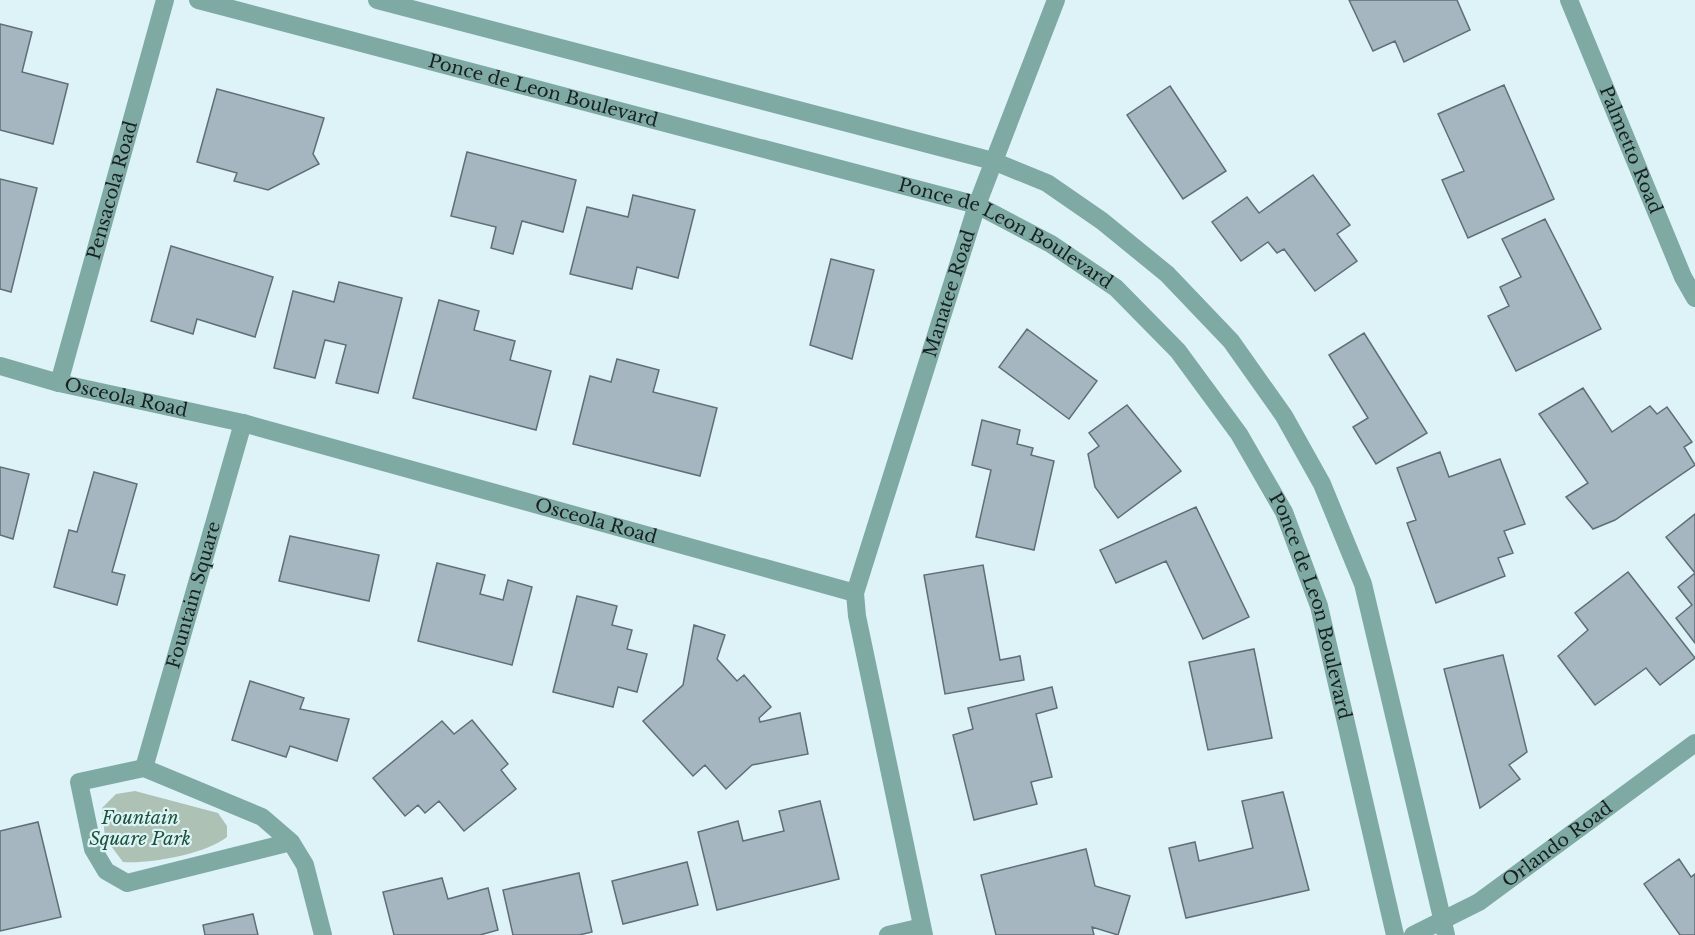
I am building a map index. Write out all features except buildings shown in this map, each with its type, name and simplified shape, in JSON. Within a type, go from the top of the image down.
[{"type":"street","name":"Pensacola Road","points":[[59,383],[165,0]]},
{"type":"street","name":"Ponce de Leon Boulevard","points":[[198,0],[978,205],[1051,244],[1116,288],[1178,351],[1239,434],[1278,502],[1319,606],[1395,935]]},
{"type":"street","points":[[377,0],[993,161],[1047,183],[1102,221],[1167,274],[1231,341],[1284,416],[1322,484],[1363,584],[1444,928]]},
{"type":"street","name":"Manatee Road","points":[[855,593],[978,205],[1056,0]]},
{"type":"street","name":"Palmetto Road","points":[[1569,0],[1683,276],[1695,298]]},
{"type":"street","name":"Osceola Road","points":[[0,366],[59,383],[243,423],[855,593]]},
{"type":"street","name":"Fountain Square","points":[[144,768],[243,423]]},
{"type":"street","points":[[855,593],[857,616],[923,931],[888,935]]},
{"type":"street","name":"Orlando Road","points":[[1413,935],[1444,928],[1695,743]]},
{"type":"street","points":[[291,842],[127,883],[106,871],[93,849],[80,782],[144,768],[262,817],[291,842],[305,865],[323,935]]},
{"type":"green space","name":"Fountain Square Park","points":[[135,791],[218,813],[227,826],[227,837],[206,848],[177,857],[123,862],[105,838],[102,808],[116,794]]}]
